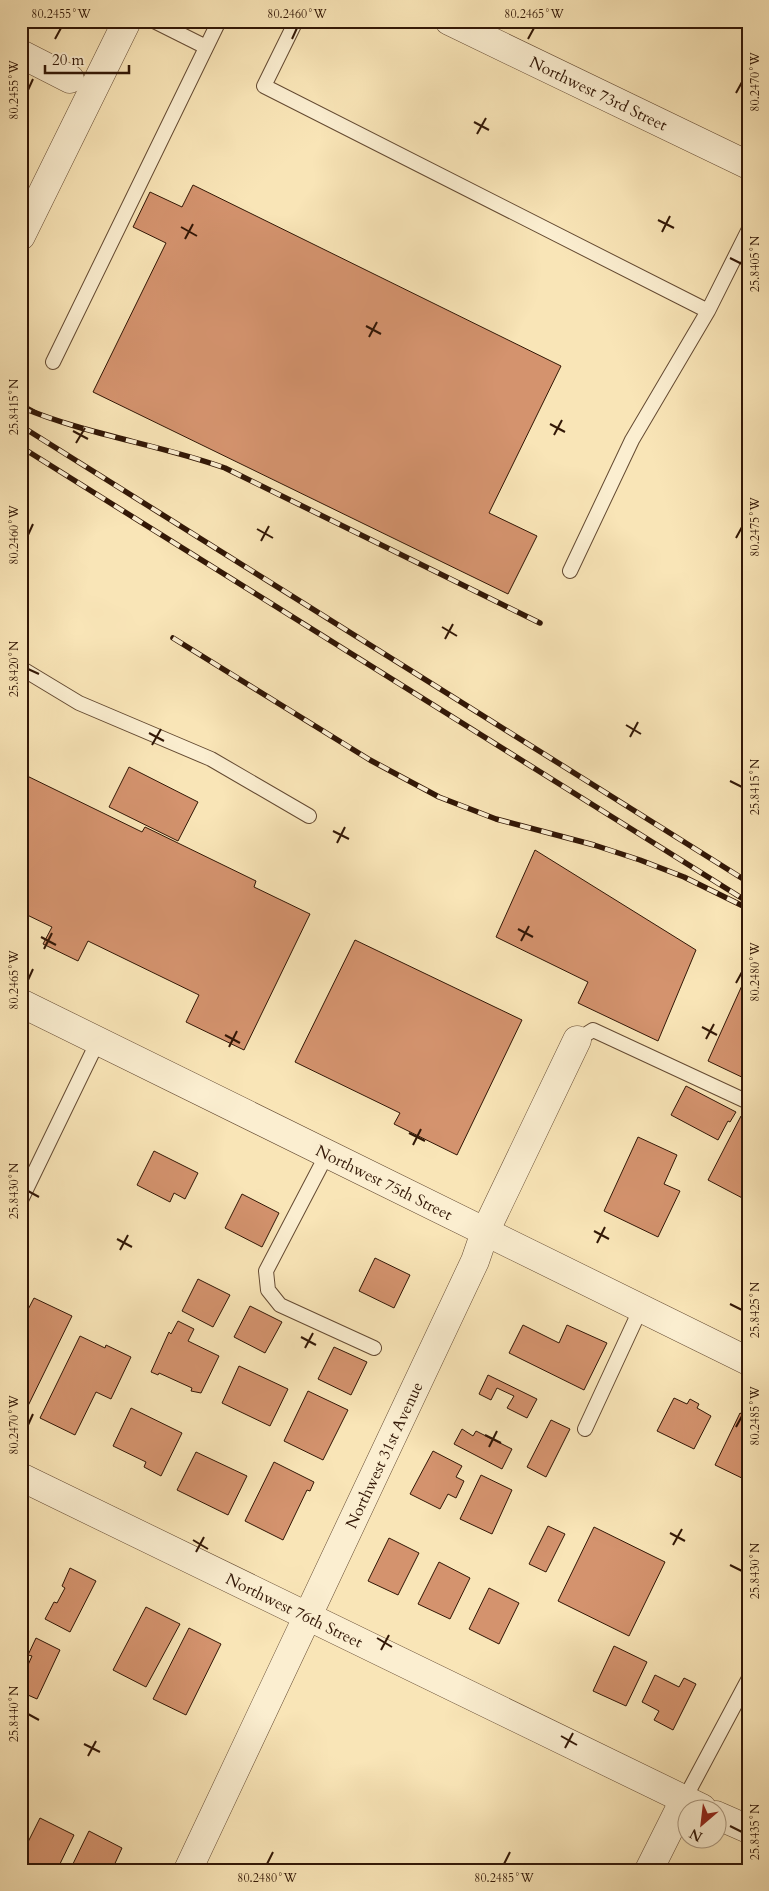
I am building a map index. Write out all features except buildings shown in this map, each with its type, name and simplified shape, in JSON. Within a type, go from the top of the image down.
[{"type":"street","points":[[21,236],[127,21]]},
{"type":"street","name":"Northwest 73rd Street","points":[[448,21],[748,165]]},
{"type":"street","points":[[21,54],[70,79]]},
{"type":"street","name":"Northwest 75th Street","points":[[21,1003],[748,1361]]},
{"type":"street","name":"Northwest 31st Avenue","points":[[188,1870],[475,1261],[485,1232],[577,1040]]},
{"type":"street","name":"Northwest 76th Street","points":[[21,1477],[681,1798]]},
{"type":"street","points":[[726,1819],[748,1829]]},
{"type":"street","points":[[649,1870],[676,1830]]},
{"type":"lane","points":[[154,21],[206,47]]},
{"type":"lane","points":[[53,362],[219,21]]},
{"type":"lane","points":[[296,21],[264,86],[708,311]]},
{"type":"lane","points":[[570,571],[632,440],[708,311],[748,230]]},
{"type":"lane","points":[[21,668],[79,703],[211,759],[309,816]]},
{"type":"lane","points":[[577,1040],[593,1030],[748,1102]]},
{"type":"lane","points":[[21,1200],[98,1040]]},
{"type":"lane","points":[[327,1154],[266,1270],[268,1290],[280,1305],[374,1348]]},
{"type":"lane","points":[[585,1430],[641,1308]]},
{"type":"lane","points":[[696,1798],[748,1680]]},
{"type":"railway","points":[[21,407],[71,425],[174,452],[225,468],[540,623]]},
{"type":"railway","points":[[21,426],[748,882]]},
{"type":"railway","points":[[21,447],[748,902]]},
{"type":"railway","points":[[173,638],[370,760],[439,797],[496,819],[594,845],[640,860],[684,877],[743,906]]}]
